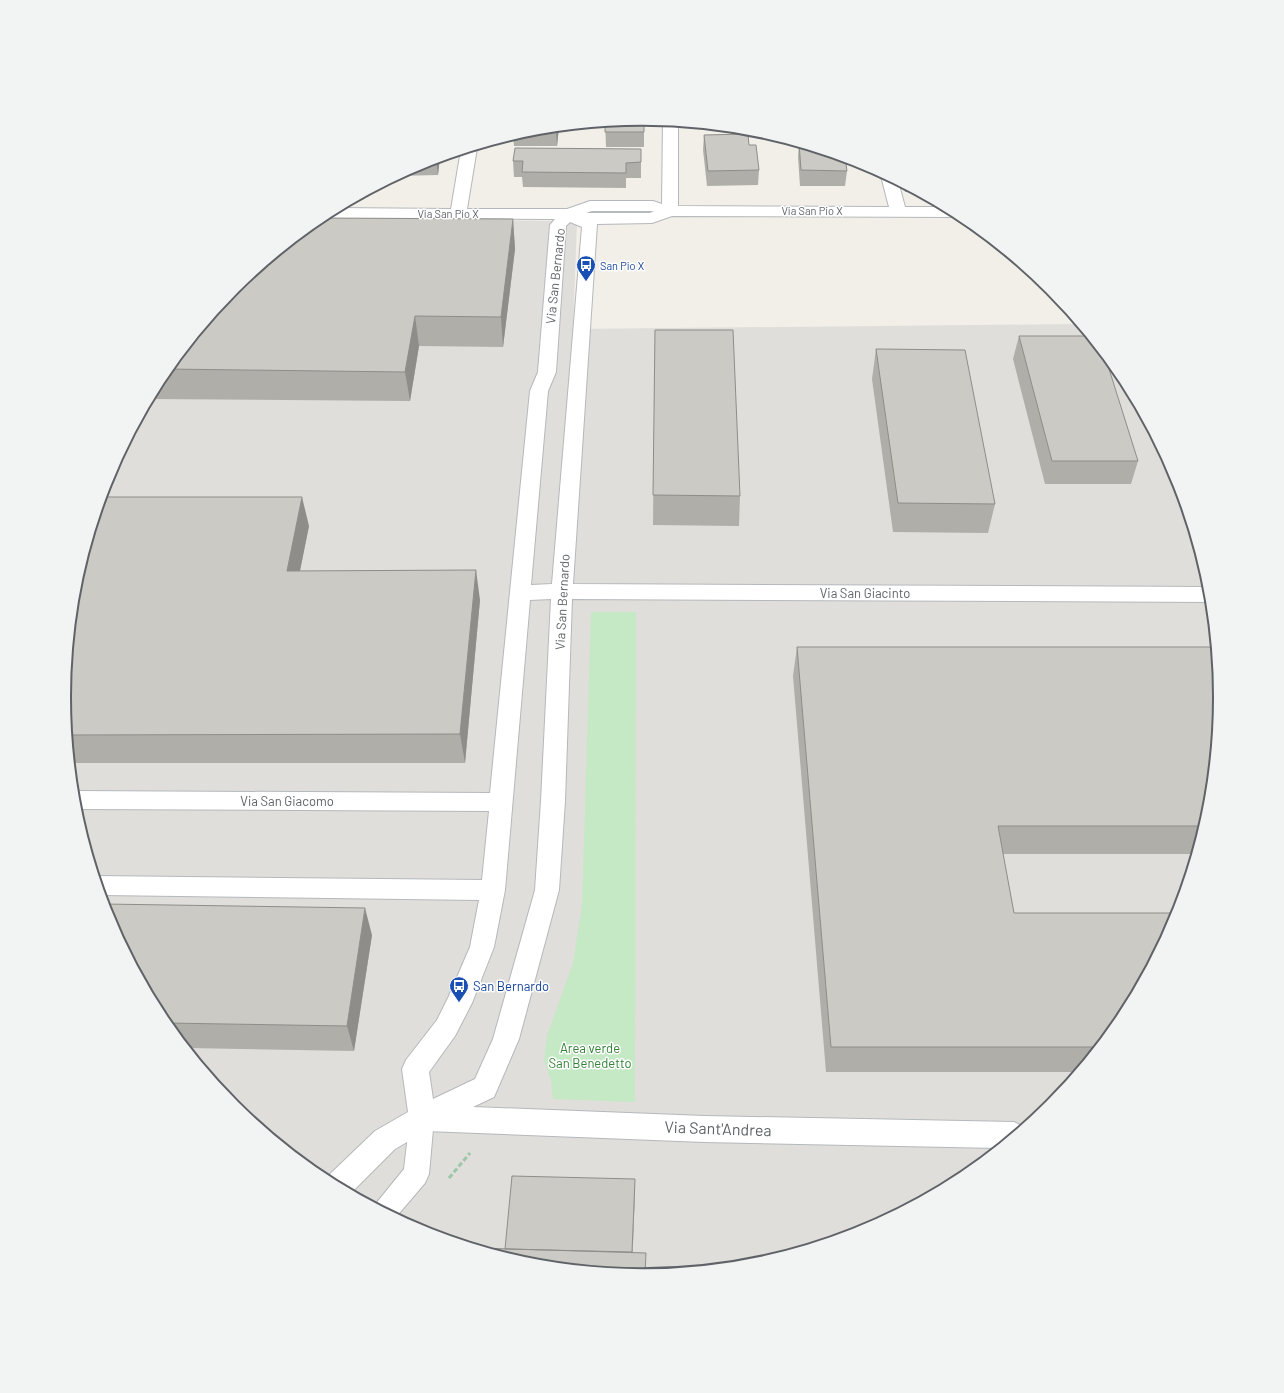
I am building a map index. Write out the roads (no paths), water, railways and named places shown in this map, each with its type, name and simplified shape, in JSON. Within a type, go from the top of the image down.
[{"type":"street","points":[[670,127],[670,211]]},
{"type":"street","points":[[458,213],[468,153]]},
{"type":"street","points":[[891,182],[898,210]]},
{"type":"street","name":"Via San Pio X","points":[[339,213],[568,214],[591,219],[652,218],[670,211],[898,210],[943,212]]},
{"type":"street","name":"Via San Bernardo","points":[[342,1182],[385,1140],[422,1118],[485,1088],[506,1039],[546,890],[553,801],[562,592],[590,225],[568,214],[558,225],[547,372],[538,391],[493,890],[482,948],[459,1003],[446,1028],[415,1069],[422,1118]]},
{"type":"street","name":"Via San Giacinto","points":[[520,593],[1204,595]]},
{"type":"street","name":"Via San Giacomo","points":[[81,800],[500,802]]},
{"type":"street","points":[[103,885],[493,890]]},
{"type":"street","name":"Via Sant'Andrea","points":[[422,1118],[704,1129],[1008,1135]]},
{"type":"lane","name":"Via San Bernardo","points":[[388,1208],[416,1174],[422,1118]]},
{"type":"place","name":"San Pio X","points":[[586,282]]},
{"type":"place","name":"San Bernardo","points":[[459,1003]]},
{"type":"park label","name":"Area verde San Benedetto","points":[[590,1056]]}]
